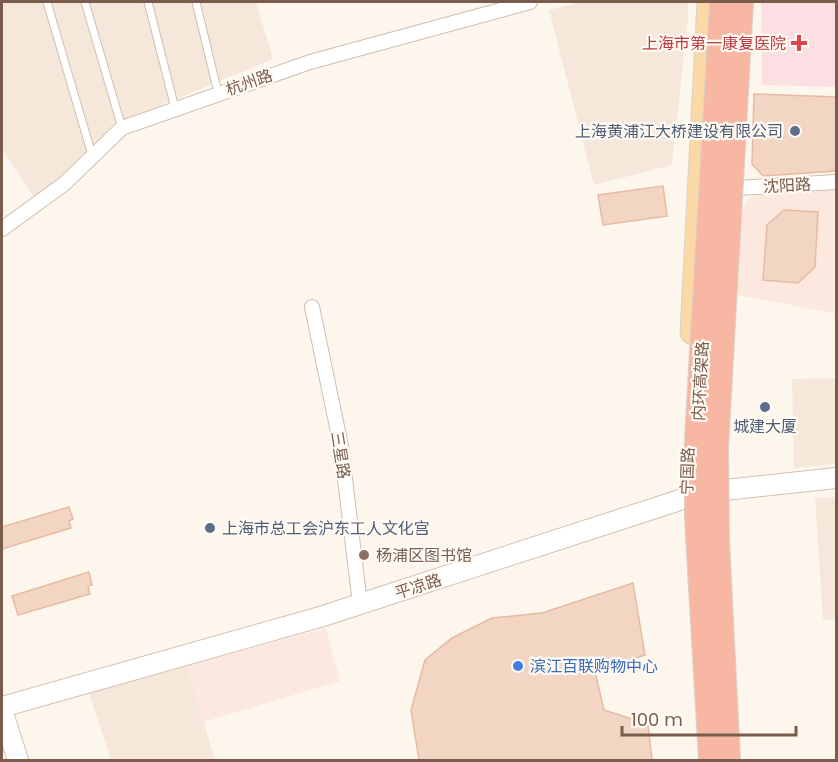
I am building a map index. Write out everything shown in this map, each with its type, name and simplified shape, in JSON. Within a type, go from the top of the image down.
[{"type":"highway","name":"内环高架路","points":[[711,760],[697,518],[697,439],[722,2]]},
{"type":"highway","name":"内环高架路","points":[[728,760],[717,542],[716,447],[741,2]]},
{"type":"main road","name":"宁国路","points":[[702,760],[686,498],[708,2]]},
{"type":"main road","points":[[734,760],[725,490],[747,2]]},
{"type":"main road","name":"平凉路","points":[[2,709],[360,604],[686,498],[725,490],[837,478]]},
{"type":"main road","points":[[2,709],[18,760]]},
{"type":"street","name":"杭州路","points":[[2,229],[64,184],[122,128],[310,62],[530,2]]},
{"type":"street","name":"沈阳路","points":[[738,188],[837,182]]},
{"type":"street","name":"三星路","points":[[312,306],[341,447],[360,604]]},
{"type":"lane","points":[[47,2],[92,156]]},
{"type":"lane","points":[[85,2],[122,128]]},
{"type":"lane","points":[[148,2],[175,108]]},
{"type":"lane","points":[[196,2],[218,93]]},
{"type":"shaded area","points":[[2,2],[256,2],[273,59],[113,125],[36,200],[2,149]]},
{"type":"shaded area","points":[[581,2],[688,2],[672,165],[594,185],[549,10]]},
{"type":"shaded area","name":"上海市第一康复医院","points":[[761,2],[836,2],[836,87],[762,85]]},
{"type":"shaded area","points":[[836,188],[836,347],[834,313],[738,295],[741,217],[743,207],[750,198],[756,193]]},
{"type":"shaded area","points":[[836,378],[836,464],[794,468],[792,379]]},
{"type":"shaded area","points":[[836,497],[836,619],[823,620],[815,498]]},
{"type":"shaded area","points":[[326,628],[340,681],[203,722],[187,666]]},
{"type":"shaded area","points":[[187,666],[215,760],[111,760],[89,693]]},
{"type":"building","name":"上海黄浦江大桥建设有限公司","points":[[754,94],[837,97],[837,171],[763,176],[752,164]]},
{"type":"building","points":[[663,186],[667,216],[603,225],[598,195]]},
{"type":"building","points":[[784,210],[818,212],[815,267],[798,283],[763,280],[767,225]]},
{"type":"building","points":[[69,507],[73,519],[69,521],[71,528],[2,549],[2,527]]},
{"type":"building","points":[[89,572],[92,585],[88,586],[90,594],[18,615],[12,596]]},
{"type":"building","name":"滨江百联购物中心","points":[[633,583],[645,655],[595,672],[604,710],[648,724],[652,760],[419,760],[411,710],[425,660],[452,638],[492,618],[542,613]]},
{"type":"place","name":"上海市第一康复医院","points":[[799,43]]},
{"type":"place","name":"上海黄浦江大桥建设有限公司","points":[[795,131]]},
{"type":"place","name":"城建大厦","points":[[765,407]]},
{"type":"place","name":"上海市总工会沪东工人文化宫","points":[[210,528]]},
{"type":"place","name":"杨浦区图书馆","points":[[364,555]]},
{"type":"place","name":"滨江百联购物中心","points":[[518,666]]}]
